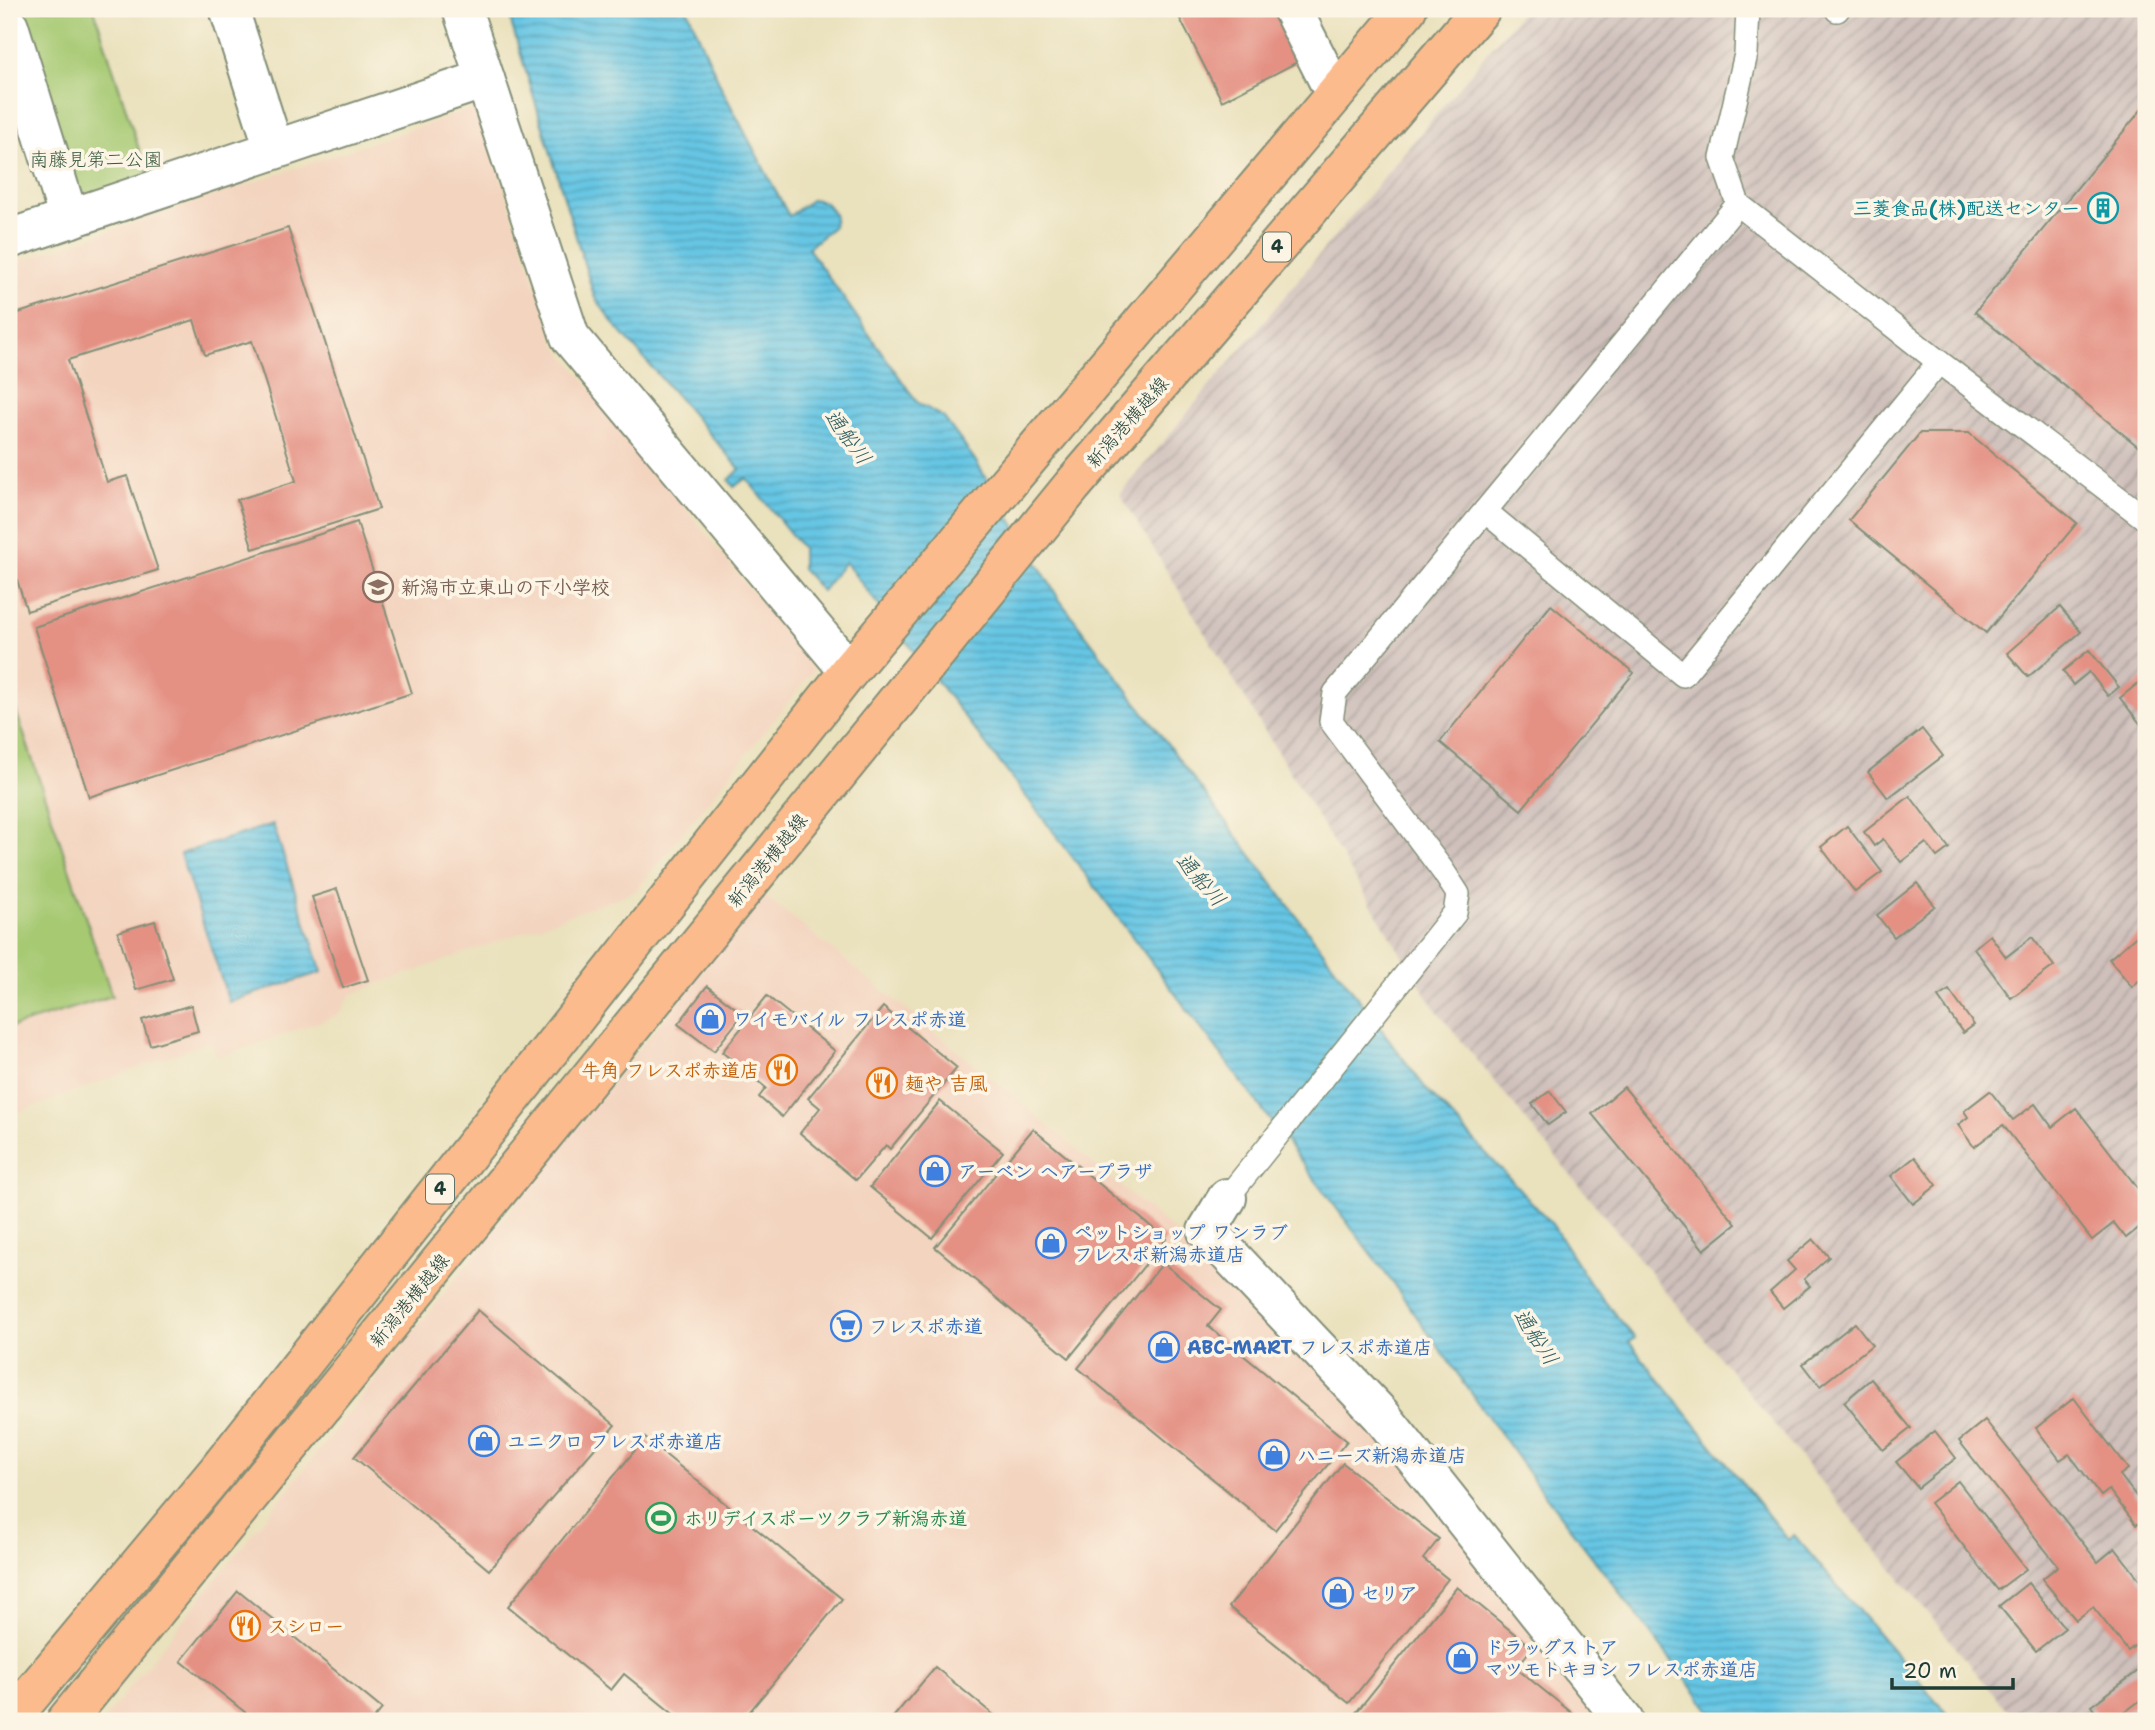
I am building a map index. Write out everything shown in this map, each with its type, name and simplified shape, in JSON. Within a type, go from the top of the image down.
[{"type":"main road","name":"4","points":[[9,1721],[216,1473],[857,662],[1407,9]]},
{"type":"main road","name":"新潟港横越線","points":[[66,1721],[1072,486],[1481,9]]},
{"type":"street","points":[[229,9],[274,149]]},
{"type":"street","points":[[462,9],[570,337],[857,662]]},
{"type":"street","points":[[1292,9],[1335,94]]},
{"type":"street","points":[[9,26],[69,219]]},
{"type":"street","points":[[9,239],[485,79]]},
{"type":"street","points":[[1227,1198],[1207,1231],[1381,1415],[1624,1721]]},
{"type":"lane","points":[[1748,9],[1746,54],[1722,158],[1738,204],[1939,362],[2146,519]]},
{"type":"lane","points":[[1227,1198],[1455,913],[1458,894],[1331,721],[1335,693],[1738,204]]},
{"type":"lane","points":[[1485,511],[1683,675],[1939,362]]},
{"type":"shaded area","points":[[1524,9],[2146,9],[2146,1721],[2016,1721],[1433,1006],[1120,494]]},
{"type":"shaded area","name":"新潟市立東山の下小学校","points":[[477,107],[556,345],[814,670],[636,891],[351,994],[339,1015],[218,1057],[210,1041],[9,1116],[9,265]]},
{"type":"shaded area","name":"フレスポ赤道","points":[[763,894],[980,1069],[1172,1229],[1374,1423],[1608,1721],[103,1721]]},
{"type":"green space","name":"南藤見第二公園","points":[[16,9],[94,9],[152,190],[69,219]]},
{"type":"green space","points":[[9,690],[112,996],[9,1028]]},
{"type":"water","name":"通船川","points":[[507,9],[687,9],[722,89],[789,216],[813,199],[825,202],[835,216],[833,227],[808,248],[917,402],[944,418],[975,460],[1059,599],[1427,1090],[1552,1224],[1591,1285],[1635,1338],[1629,1342],[1788,1540],[1794,1535],[1953,1721],[1718,1721],[1534,1481],[1392,1282],[1055,834],[845,562],[822,591],[802,569],[802,548],[746,478],[734,487],[729,480],[740,469],[613,323],[594,296]]},
{"type":"water","points":[[273,824],[322,972],[229,1002],[180,854]]},
{"type":"building","points":[[1175,9],[1280,9],[1305,58],[1222,101]]},
{"type":"building","name":"三菱食品(株)配送センター","points":[[2146,104],[2146,453],[1975,312]]},
{"type":"building","points":[[288,228],[379,509],[253,549],[237,500],[296,481],[252,341],[205,355],[194,320],[68,360],[107,482],[127,476],[158,570],[27,611],[9,555],[9,316]]},
{"type":"building","points":[[1920,433],[1969,433],[2077,523],[1986,633],[1849,520]]},
{"type":"building","points":[[357,522],[412,693],[89,797],[34,627]]},
{"type":"building","points":[[1551,605],[1634,673],[1521,810],[1440,742]]},
{"type":"building","points":[[2060,607],[2081,632],[2028,677],[2007,653]]},
{"type":"building","points":[[2089,650],[2119,687],[2108,696],[2089,672],[2073,685],[2063,671]]},
{"type":"building","points":[[2142,680],[2146,685],[2146,731],[2120,698]]},
{"type":"building","points":[[1922,729],[1943,756],[1888,798],[1868,772]]},
{"type":"building","points":[[1910,796],[1949,848],[1937,857],[1926,843],[1901,862],[1883,839],[1874,846],[1864,832]]},
{"type":"building","points":[[1847,826],[1882,872],[1855,892],[1821,847]]},
{"type":"building","points":[[1917,883],[1935,906],[1894,937],[1877,915]]},
{"type":"building","points":[[337,889],[368,980],[343,988],[312,897]]},
{"type":"building","points":[[155,921],[173,979],[136,990],[118,932]]},
{"type":"building","points":[[2144,930],[2146,974],[2132,987],[2109,959]]},
{"type":"building","points":[[1990,935],[2006,957],[2032,937],[2054,966],[2011,998],[1974,948]]},
{"type":"building","name":"ワイモバイル フレスポ赤道","points":[[707,986],[743,1014],[714,1051],[678,1024]]},
{"type":"building","points":[[1949,990],[1974,1025],[1963,1033],[1938,997]]},
{"type":"building","name":"牛角 フレスポ赤道店","points":[[767,996],[835,1051],[782,1117],[759,1097],[766,1088],[722,1052]]},
{"type":"building","points":[[191,1005],[198,1031],[150,1045],[142,1020]]},
{"type":"building","name":"麺や 吉風","points":[[883,1007],[957,1068],[890,1149],[886,1145],[856,1180],[800,1133],[820,1108],[808,1098]]},
{"type":"building","points":[[1624,1087],[1736,1224],[1704,1250],[1592,1114]]},
{"type":"building","points":[[1550,1091],[1566,1112],[1548,1125],[1532,1104]]},
{"type":"building","points":[[1990,1091],[2013,1120],[2035,1104],[2052,1127],[2076,1108],[2146,1199],[2146,1222],[2126,1238],[2114,1223],[2092,1240],[2003,1125],[1974,1147],[1958,1125],[1968,1117],[1964,1111]]},
{"type":"building","name":"アーベン ヘアープラザ","points":[[940,1101],[1003,1152],[932,1238],[870,1187]]},
{"type":"building","name":"ペットショップ ワンラブ フレスポ新潟赤道店","points":[[1033,1129],[1166,1239],[1069,1358],[935,1247]]},
{"type":"building","points":[[1915,1157],[1937,1185],[1913,1204],[1891,1176]]},
{"type":"building","points":[[1813,1239],[1829,1257],[1804,1279],[1810,1286],[1783,1308],[1770,1292],[1795,1270],[1787,1261]]},
{"type":"building","name":"ABC-MART フレスポ赤道店","points":[[1163,1263],[1221,1310],[1208,1326],[1347,1441],[1275,1530],[1078,1368]]},
{"type":"building","name":"ユニクロ フレスポ赤道店","points":[[478,1310],[615,1425],[489,1570],[354,1457]]},
{"type":"building","points":[[1855,1323],[1872,1345],[1820,1386],[1803,1364]]},
{"type":"building","points":[[1871,1379],[1911,1428],[1883,1450],[1844,1402]]},
{"type":"building","points":[[2074,1398],[2128,1469],[2120,1475],[2146,1509],[2146,1517],[2136,1525],[2109,1490],[2101,1496],[2069,1454],[2060,1460],[2036,1428]]},
{"type":"building","points":[[1985,1420],[2098,1562],[2115,1548],[2146,1588],[2146,1637],[2128,1651],[2093,1607],[2076,1620],[2042,1579],[2058,1566],[1959,1441]]},
{"type":"building","points":[[1935,1431],[1956,1458],[1918,1488],[1896,1462]]},
{"type":"building","name":"ホリデイスポーツクラブ新潟赤道","points":[[645,1438],[842,1599],[742,1721],[682,1721],[624,1674],[611,1690],[508,1606]]},
{"type":"building","name":"セリア","points":[[1343,1463],[1439,1539],[1423,1559],[1448,1579],[1349,1703],[1229,1607]]},
{"type":"building","points":[[1958,1481],[2026,1569],[1998,1590],[1930,1503]]},
{"type":"building","points":[[2028,1583],[2065,1628],[2036,1651],[1999,1606]]},
{"type":"building","name":"ドラッグストア マツモトキヨシ フレスポ赤道店","points":[[1457,1587],[1532,1648],[1516,1668],[1582,1721],[1350,1720]]},
{"type":"building","name":"スシロー","points":[[238,1591],[382,1709],[372,1721],[256,1721],[181,1661]]},
{"type":"building","points":[[2146,1665],[2146,1696],[2113,1721],[2102,1721],[2091,1706]]},
{"type":"building","points":[[935,1667],[1001,1721],[890,1721]]},
{"type":"place","name":"三菱食品(株)配送センター","points":[[2103,208]]},
{"type":"place","name":"新潟市立東山の下小学校","points":[[378,587]]},
{"type":"place","name":"ワイモバイル フレスポ赤道","points":[[710,1019]]},
{"type":"place","name":"牛角 フレスポ赤道店","points":[[782,1070]]},
{"type":"place","name":"麺や 吉風","points":[[882,1083]]},
{"type":"place","name":"アーベン ヘアープラザ","points":[[935,1171]]},
{"type":"place","name":"ペットショップ ワンラブ フレスポ新潟赤道店","points":[[1051,1243]]},
{"type":"place","name":"フレスポ赤道","points":[[846,1326]]},
{"type":"place","name":"ABC-MART フレスポ赤道店","points":[[1164,1347]]},
{"type":"place","name":"ユニクロ フレスポ赤道店","points":[[484,1441]]},
{"type":"place","name":"ハニーズ新潟赤道店","points":[[1274,1455]]},
{"type":"place","name":"ホリデイスポーツクラブ新潟赤道","points":[[661,1518]]},
{"type":"place","name":"セリア","points":[[1338,1593]]},
{"type":"place","name":"スシロー","points":[[245,1626]]},
{"type":"place","name":"ドラッグストア マツモトキヨシ フレスポ赤道店","points":[[1462,1658]]}]
